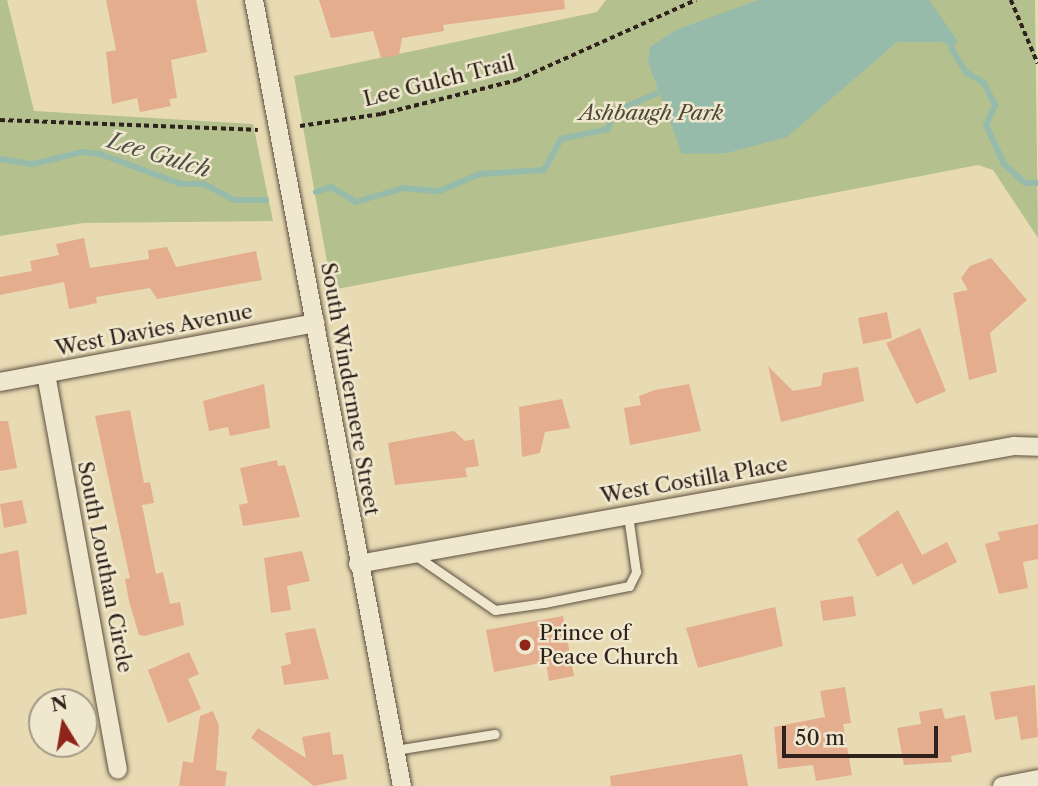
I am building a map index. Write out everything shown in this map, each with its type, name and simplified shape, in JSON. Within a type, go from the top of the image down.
[{"type":"street","name":"South Windermere Street","points":[[254,0],[316,323],[358,564],[402,786]]},
{"type":"street","name":"West Davies Avenue","points":[[0,382],[316,323]]},
{"type":"street","name":"South Louthan Circle","points":[[46,374],[118,769]]},
{"type":"street","name":"West Costilla Place","points":[[358,564],[1014,446],[1038,447]]},
{"type":"street","points":[[1002,786],[1038,779]]},
{"type":"lane","points":[[414,554],[495,610],[544,603],[629,586],[636,572],[628,515]]},
{"type":"lane","points":[[395,750],[495,734]]},
{"type":"path","name":"Lee Gulch Trail","points":[[300,125],[381,114],[517,80],[696,0]]},
{"type":"path","points":[[1012,0],[1038,64]]},
{"type":"path","points":[[0,120],[258,130]]},
{"type":"green space","points":[[0,0],[7,0],[34,111],[253,124],[273,221],[83,223],[0,236]]},
{"type":"green space","name":"Ashbaugh Park","points":[[606,0],[1035,0],[1038,238],[993,170],[978,165],[332,290],[294,76],[597,12]]},
{"type":"shaded area","points":[[758,0],[929,0],[958,41],[951,48],[943,42],[897,42],[787,137],[727,153],[682,154],[648,62],[650,47],[676,30]]},
{"type":"building","points":[[106,0],[196,0],[207,52],[171,60],[177,98],[169,99],[171,106],[140,112],[137,98],[112,104],[106,52],[116,50]]},
{"type":"building","points":[[319,0],[564,0],[565,9],[443,25],[444,31],[402,38],[399,55],[381,58],[373,31],[331,38]]},
{"type":"building","points":[[84,238],[90,268],[149,259],[148,250],[167,247],[176,267],[256,251],[262,280],[157,299],[150,288],[96,297],[97,303],[69,309],[64,282],[0,295],[0,277],[32,271],[30,261],[59,255],[56,244]]},
{"type":"building","points":[[991,258],[1027,300],[990,333],[997,372],[969,380],[953,293],[968,290],[961,278],[970,266]]},
{"type":"building","points":[[887,312],[892,338],[863,344],[858,318]]},
{"type":"building","points":[[920,328],[946,391],[916,404],[886,343]]},
{"type":"building","points":[[768,366],[793,391],[821,386],[823,373],[858,367],[864,401],[781,422]]},
{"type":"building","points":[[264,384],[270,428],[230,436],[228,427],[209,431],[203,401]]},
{"type":"building","points":[[689,384],[701,431],[630,445],[624,408],[641,405],[639,396],[655,390]]},
{"type":"building","points":[[562,399],[570,428],[545,432],[540,453],[522,457],[519,407]]},
{"type":"building","points":[[130,410],[144,483],[150,482],[154,503],[142,505],[156,574],[163,572],[170,604],[180,602],[184,625],[144,636],[139,635],[129,601],[125,579],[130,578],[95,416]]},
{"type":"building","points":[[0,421],[8,421],[17,468],[0,471]]},
{"type":"building","points":[[454,431],[465,441],[474,439],[479,466],[465,468],[467,477],[395,485],[388,443]]},
{"type":"building","points":[[277,460],[278,466],[285,465],[300,517],[243,526],[239,505],[248,503],[240,468]]},
{"type":"building","points":[[22,500],[27,523],[4,528],[0,504]]},
{"type":"building","points":[[898,510],[922,555],[947,542],[957,562],[913,585],[902,563],[877,577],[857,539]]},
{"type":"building","points":[[1038,524],[1038,559],[1023,562],[1028,588],[999,594],[985,544],[1000,540],[998,532]]},
{"type":"building","points":[[18,550],[27,614],[0,619],[0,554]]},
{"type":"building","points":[[302,551],[310,581],[287,586],[291,610],[271,613],[264,558]]},
{"type":"building","points":[[853,596],[856,616],[823,621],[820,601]]},
{"type":"building","points":[[775,607],[783,646],[698,668],[686,628]]},
{"type":"building","points":[[563,616],[574,676],[549,681],[546,662],[494,672],[486,630]]},
{"type":"building","points":[[315,628],[329,679],[284,685],[281,666],[291,664],[285,633]]},
{"type":"building","points":[[189,652],[199,674],[188,679],[201,709],[168,723],[148,670]]},
{"type":"building","points":[[1035,685],[1038,737],[1021,740],[1017,716],[995,720],[990,692]]},
{"type":"building","points":[[845,687],[851,723],[843,724],[852,775],[816,781],[813,765],[778,769],[774,727],[825,717],[820,691]]},
{"type":"building","points":[[942,708],[945,719],[965,715],[972,752],[951,756],[952,762],[904,765],[897,728],[921,724],[919,712]]},
{"type":"building","points":[[213,711],[219,726],[216,770],[227,772],[225,786],[179,786],[183,761],[193,763],[200,716]]},
{"type":"building","points":[[258,728],[306,758],[302,737],[330,732],[333,755],[343,754],[347,779],[314,786],[251,738]]},
{"type":"building","points":[[742,754],[748,786],[611,786],[610,776]]},
{"type":"waterway","name":"Lee Gulch","points":[[951,48],[966,72],[984,83],[995,105],[986,125],[1004,164],[1025,183],[1038,183]]},
{"type":"waterway","name":"Lee Gulch","points":[[316,192],[331,187],[356,202],[403,188],[439,191],[480,174],[544,170],[561,139],[608,129],[613,112],[658,93]]},
{"type":"waterway","name":"Lee Gulch","points":[[0,159],[33,164],[82,152],[100,154],[181,184],[204,184],[234,200],[266,200]]},
{"type":"place","name":"Prince of Peace Church","points":[[525,645]]}]
